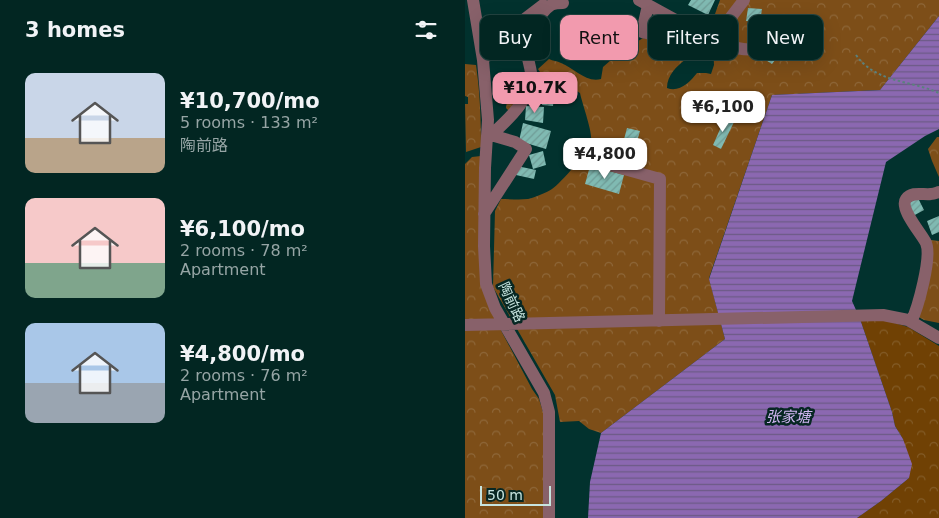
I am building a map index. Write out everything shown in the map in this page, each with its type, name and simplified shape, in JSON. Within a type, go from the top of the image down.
[{"type":"street","name":"陶前路","points":[[473,0],[480,40]]},
{"type":"street","points":[[733,15],[744,0]]},
{"type":"street","points":[[531,15],[555,2]]},
{"type":"street","points":[[489,137],[520,106],[529,89],[532,78],[527,51],[529,38],[543,12],[555,2]]},
{"type":"street","points":[[643,3],[664,14],[652,34],[642,32],[643,3]]},
{"type":"street","name":"陶前路","points":[[483,60],[489,137],[485,168],[484,214],[486,284],[495,308],[545,393],[549,412],[549,518]]},
{"type":"street","points":[[484,214],[525,149],[515,142],[489,137]]},
{"type":"street","points":[[603,163],[660,179],[659,321]]},
{"type":"street","points":[[911,322],[926,274],[927,245],[909,217],[904,203],[913,195],[939,192]]},
{"type":"street","points":[[465,325],[883,315],[907,320],[939,338]]},
{"type":"path","points":[[856,55],[868,69],[884,77],[939,93]]},
{"type":"green space","points":[[720,0],[939,0],[939,16],[880,90],[772,95],[709,278],[725,339],[601,433],[589,429],[579,421],[560,422],[555,395],[493,287],[495,211],[501,199],[528,199],[552,189],[574,166],[591,141],[589,125],[580,93],[542,75],[538,69],[550,59],[566,65],[590,79],[601,79],[603,67],[611,60],[638,60],[638,41],[643,38],[648,39],[648,60],[685,60],[673,71],[667,83],[667,88],[680,88],[688,83],[697,73],[711,74],[714,60],[738,60],[738,15],[715,14]]},
{"type":"green space","points":[[465,64],[476,65],[481,137],[481,147],[466,152],[465,104],[468,104],[468,97],[465,96]]},
{"type":"green space","points":[[510,79],[524,85],[527,83],[510,112],[506,108],[508,94],[504,87],[504,82]]},
{"type":"green space","points":[[939,137],[939,177],[928,149]]},
{"type":"green space","points":[[481,156],[481,271],[495,319],[539,399],[543,412],[543,518],[465,518],[465,164],[472,157]]},
{"type":"green space","points":[[930,240],[939,241],[939,323],[924,320],[915,315]]},
{"type":"green space","points":[[860,319],[888,321],[908,327],[939,346],[939,518],[857,518],[909,478],[903,439],[895,426],[892,412]]},
{"type":"water","name":"张家塘","points":[[939,16],[939,129],[886,162],[852,301],[892,412],[895,426],[903,439],[912,464],[909,478],[857,518],[588,518],[590,482],[601,433],[725,339],[709,279],[772,95],[880,90]]},
{"type":"building","points":[[691,0],[715,0],[708,15],[688,5]]},
{"type":"building","points":[[748,8],[762,9],[761,15],[748,15],[748,21],[746,21]]},
{"type":"building","points":[[638,21],[641,22],[638,33]]},
{"type":"building","points":[[766,60],[775,60],[772,64]]},
{"type":"building","points":[[544,84],[555,85],[553,106],[542,105]]},
{"type":"building","points":[[526,106],[544,107],[543,123],[525,120]]},
{"type":"building","points":[[725,118],[734,122],[721,149],[713,145]]},
{"type":"building","points":[[523,123],[551,131],[546,149],[519,141]]},
{"type":"building","points":[[627,128],[640,131],[630,166],[618,162]]},
{"type":"building","points":[[543,151],[546,165],[533,169],[529,155]]},
{"type":"building","points":[[517,166],[536,170],[534,179],[516,175]]},
{"type":"building","points":[[590,166],[624,175],[619,194],[585,184]]},
{"type":"building","points":[[918,198],[924,210],[913,216],[907,204]]},
{"type":"building","points":[[939,216],[939,232],[932,235],[927,221]]}]
